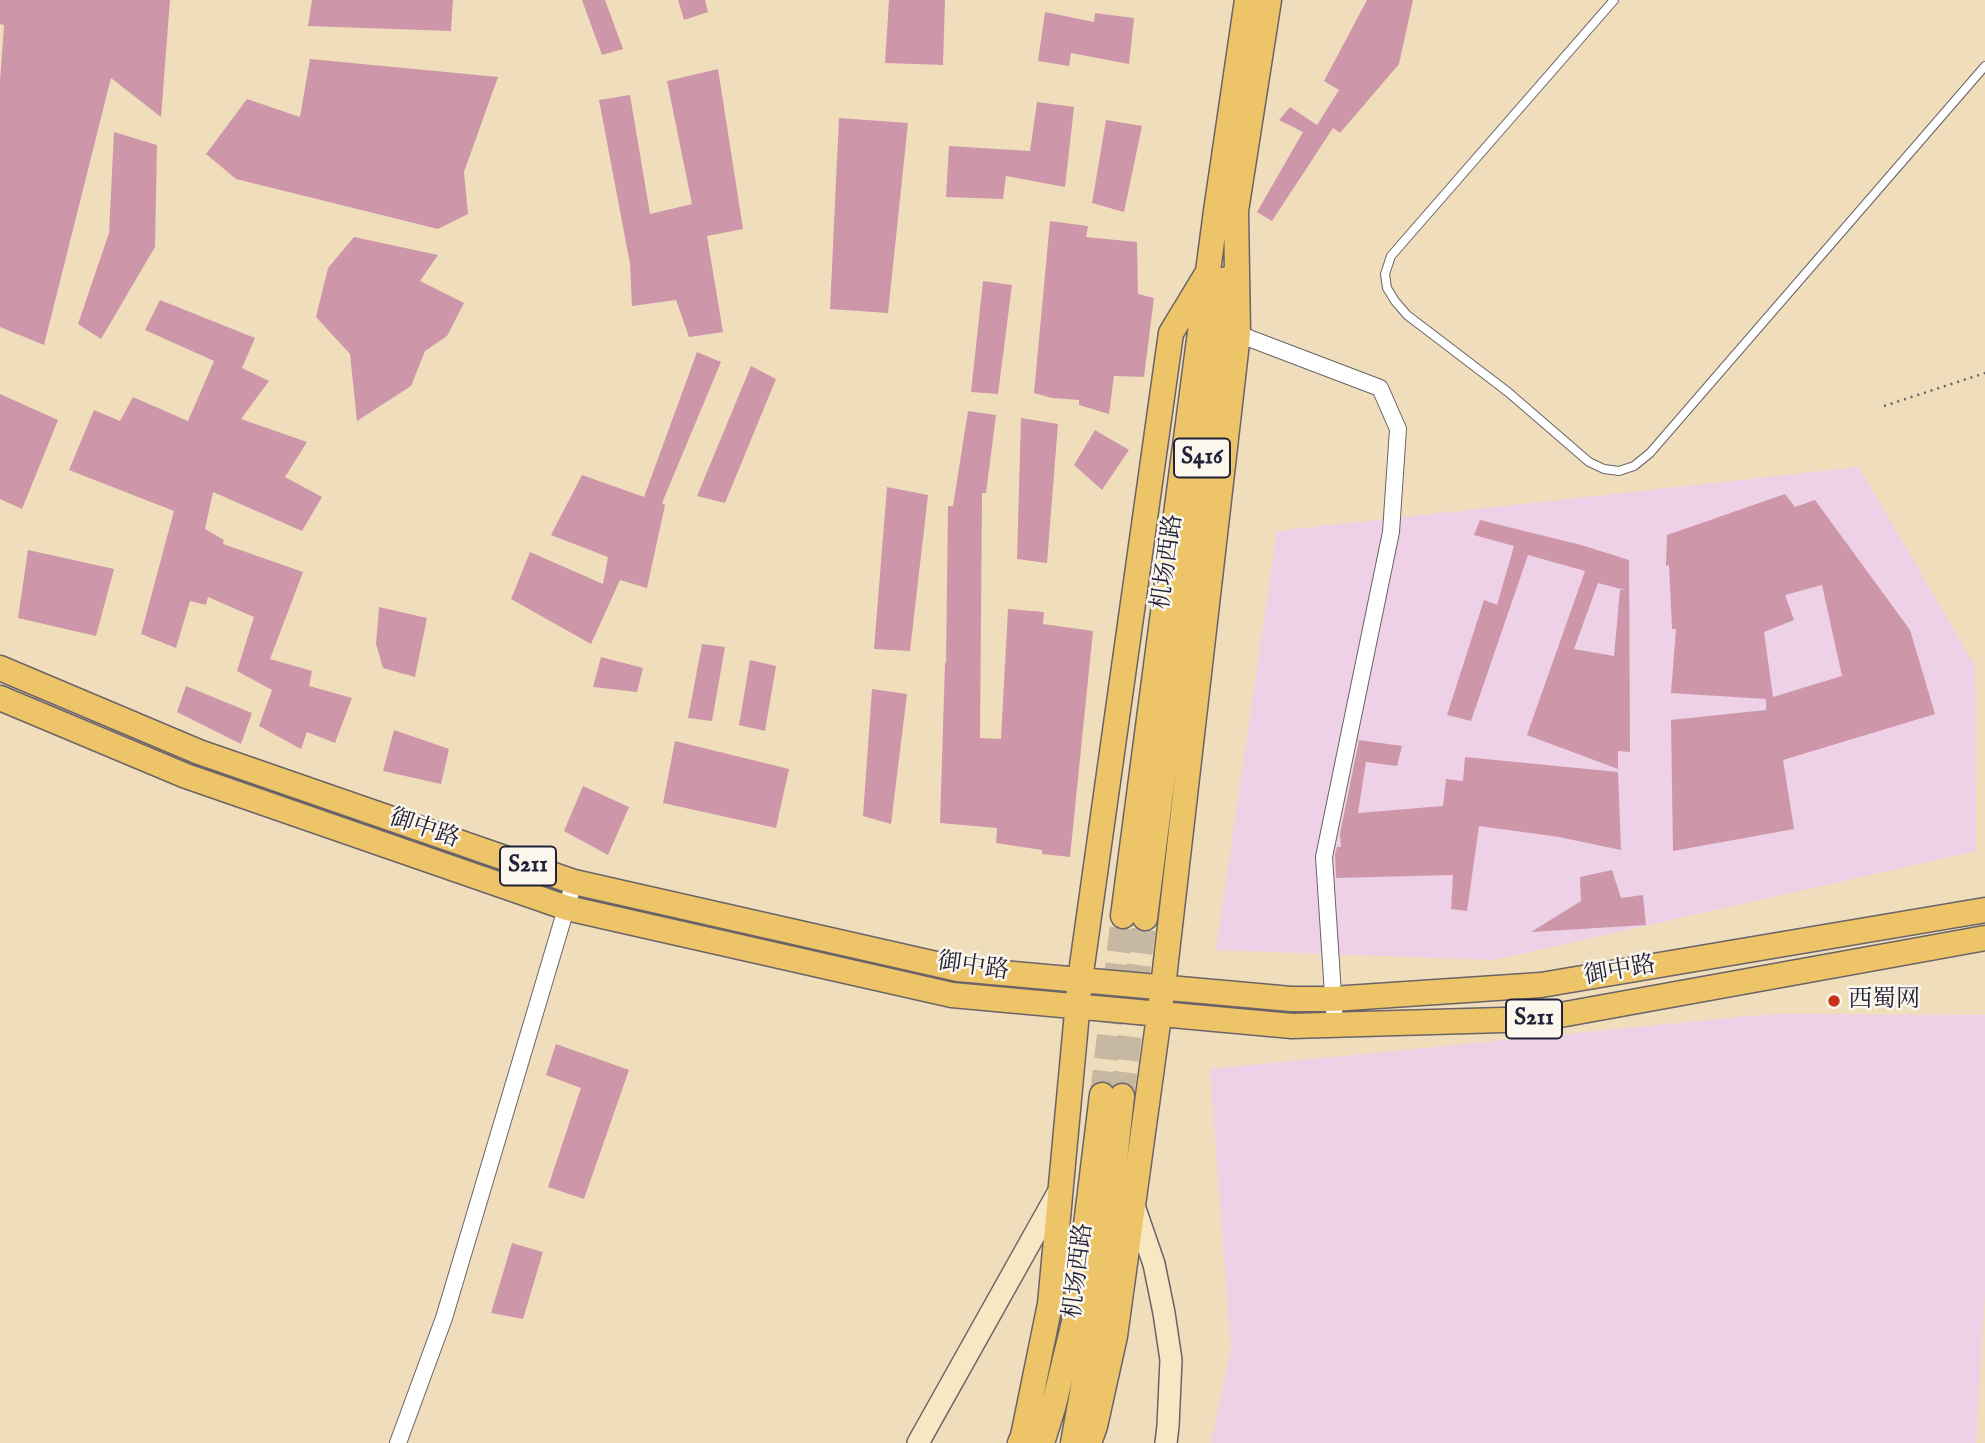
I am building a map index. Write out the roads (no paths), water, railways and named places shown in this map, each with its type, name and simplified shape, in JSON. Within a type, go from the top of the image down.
[{"type":"main road","name":"机场西路","points":[[1236,213],[1134,917],[1208,272],[1247,0]]},
{"type":"main road","name":"S416","points":[[1236,213],[1269,0]]},
{"type":"main road","points":[[1089,1443],[1115,1335],[1163,987],[1238,334],[1236,213]]},
{"type":"main road","points":[[1020,1443],[1050,1304],[1080,980],[1171,333],[1208,272]]},
{"type":"main road","name":"御中路","points":[[0,668],[199,752],[574,882],[958,969],[1291,999],[1332,999],[1541,985],[1985,910]]},
{"type":"main road","name":"御中路","points":[[0,698],[186,776],[567,908],[953,995],[1292,1026],[1538,1019],[1985,938]]},
{"type":"main road","name":"机场西路","points":[[1042,1443],[1074,1322],[1112,1096],[1101,1288],[1073,1443]]},
{"type":"street","points":[[1238,334],[1380,388],[1398,429],[1391,532],[1324,857],[1335,1024]]},
{"type":"street","points":[[398,1443],[444,1318],[574,882]]},
{"type":"street","points":[[918,1443],[1060,1189]]},
{"type":"street","points":[[1133,1203],[1154,1264],[1171,1360],[1166,1443]]},
{"type":"lane","points":[[1614,0],[1391,256],[1385,274],[1387,288],[1408,315],[1508,392],[1589,461],[1604,469],[1619,471],[1634,466],[1650,453],[1985,66]]},
{"type":"tunnel","points":[[1102,1095],[1123,916]]},
{"type":"tunnel","points":[[1122,1096],[1145,918]]},
{"type":"place","name":"西蜀网","points":[[1834,1001]]}]
